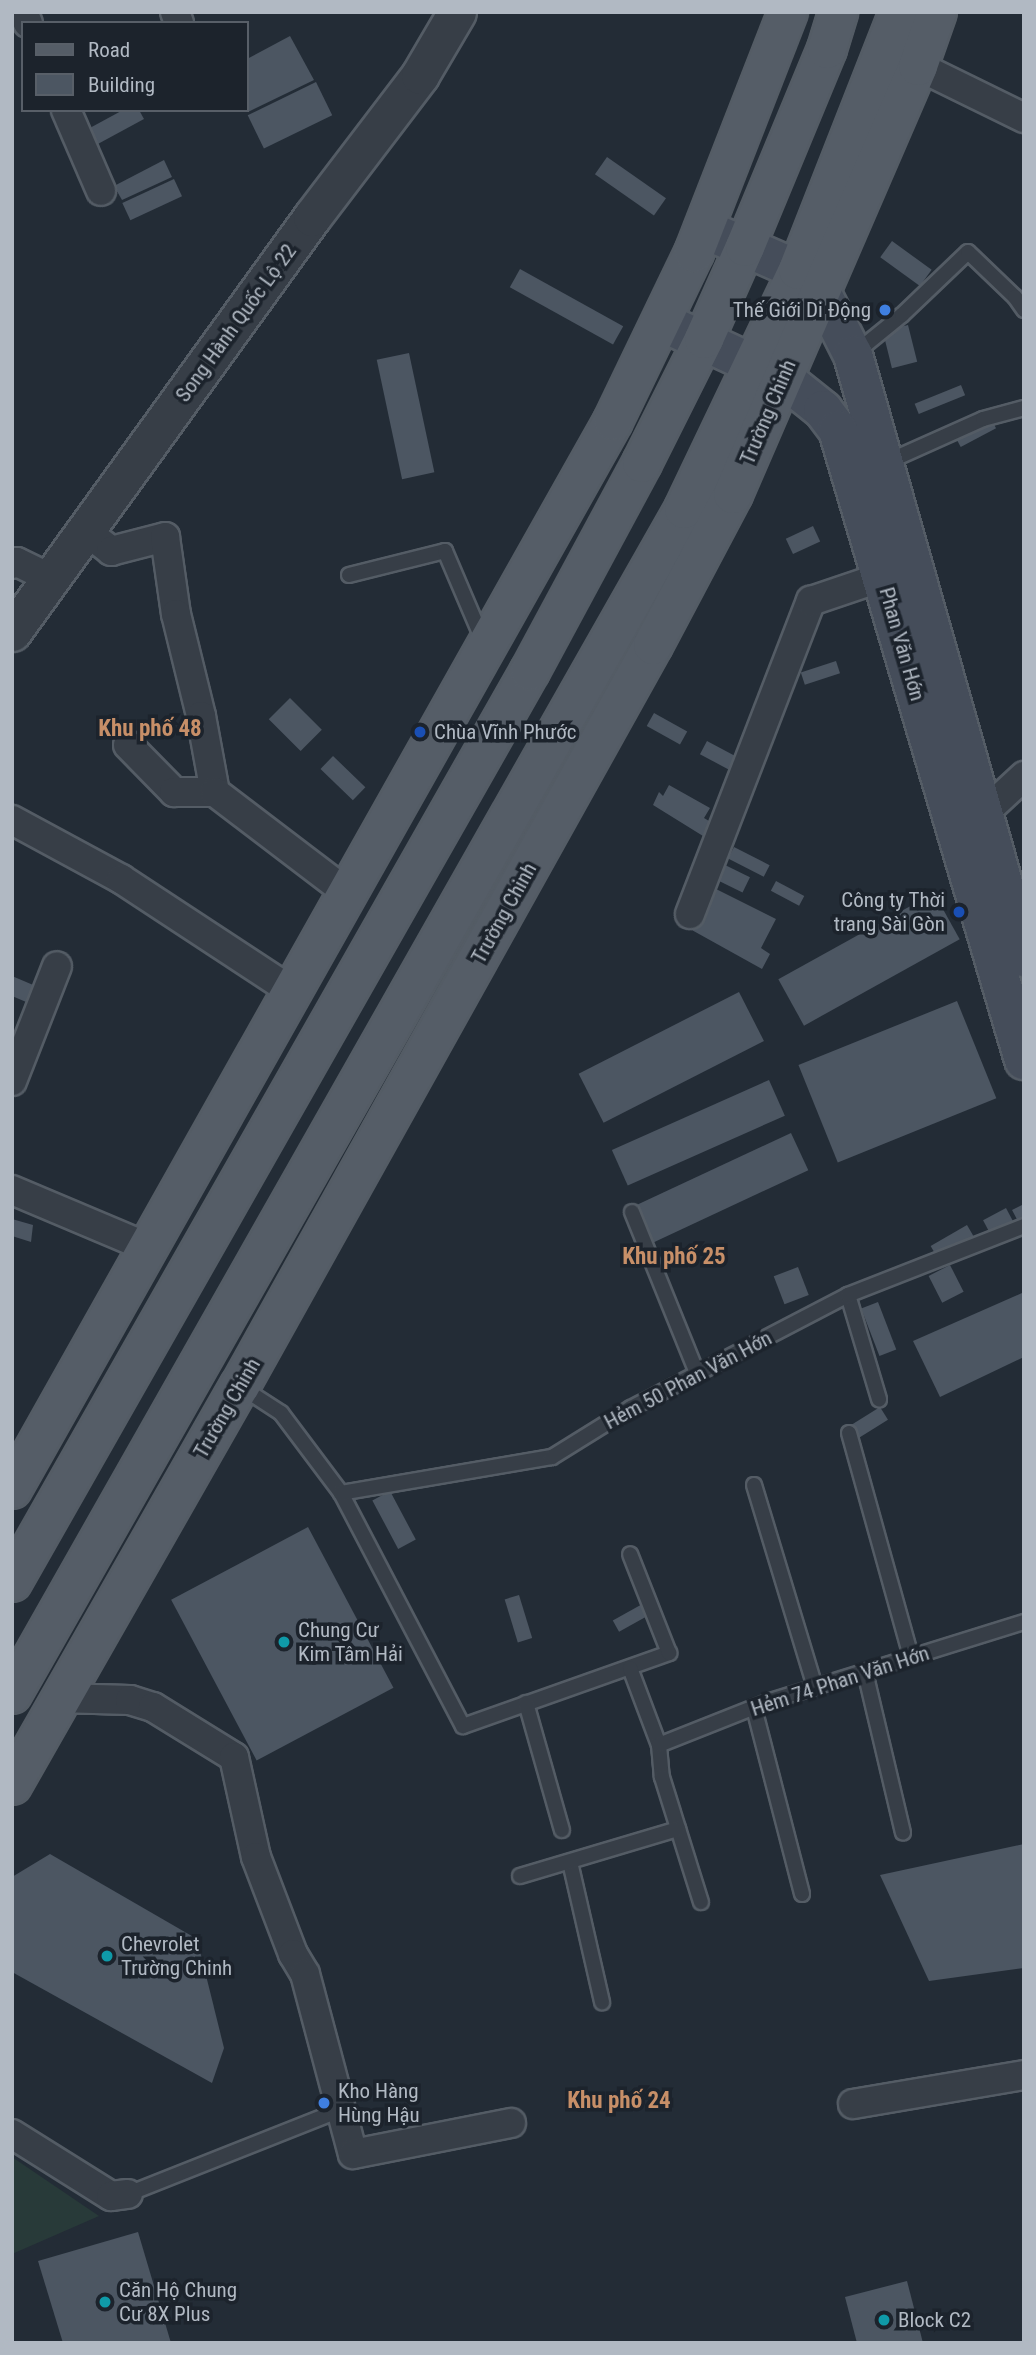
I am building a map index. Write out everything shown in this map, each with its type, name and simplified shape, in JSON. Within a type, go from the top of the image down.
[{"type":"main road","points":[[12,1489],[613,421],[704,229],[788,12]]},
{"type":"main road","points":[[12,1582],[530,671],[642,463],[704,340],[746,247],[827,48],[838,12]]},
{"type":"main road","name":"Trường Chinh","points":[[899,12],[901,59]]},
{"type":"main road","name":"Trường Chinh","points":[[12,1694],[684,509],[769,370],[901,59],[937,12]]},
{"type":"main road","points":[[704,229],[746,247],[809,280]]},
{"type":"main road","name":"Phan Văn Hớn","points":[[809,280],[853,355],[1024,957]]},
{"type":"main road","name":"Phan Văn Hớn","points":[[662,322],[769,370],[824,410],[838,430],[1020,1037]]},
{"type":"main road","name":"Trường Chinh","points":[[12,1785],[240,1386],[653,645],[733,494],[769,370]]},
{"type":"street","name":"Song Hành Quốc Lộ 22","points":[[12,632],[87,532],[197,374],[420,75],[457,12]]},
{"type":"street","points":[[901,59],[1024,118]]},
{"type":"street","points":[[67,112],[101,191]]},
{"type":"street","points":[[87,532],[111,551],[165,537],[176,614],[215,792]]},
{"type":"street","points":[[12,564],[17,562],[52,579]]},
{"type":"street","points":[[690,914],[811,601],[882,576]]},
{"type":"street","points":[[128,746],[174,792],[215,792],[349,894]]},
{"type":"street","points":[[982,814],[1024,776]]},
{"type":"street","points":[[12,820],[121,879],[293,992]]},
{"type":"street","points":[[12,1082],[57,966]]},
{"type":"street","points":[[12,1190],[149,1248]]},
{"type":"street","points":[[60,1699],[130,1700],[153,1707],[234,1757],[256,1857],[293,1954],[305,1974],[353,2154],[511,2123]]},
{"type":"street","points":[[853,2104],[1024,2075]]},
{"type":"street","points":[[12,2134],[111,2196],[128,2194]]},
{"type":"lane","points":[[853,355],[902,315],[968,252],[1015,297],[1024,310]]},
{"type":"lane","points":[[882,464],[983,419],[1024,408]]},
{"type":"lane","points":[[349,575],[445,551],[487,648]]},
{"type":"lane","points":[[632,1212],[697,1374]]},
{"type":"lane","name":"Hẻm 50 Phan Văn Hớn","points":[[341,1493],[552,1457],[631,1408],[848,1295],[1024,1226]]},
{"type":"lane","points":[[848,1295],[879,1399]]},
{"type":"lane","points":[[240,1386],[281,1413],[341,1493],[463,1726],[669,1653],[630,1554]]},
{"type":"lane","points":[[849,1433],[911,1657]]},
{"type":"lane","points":[[754,1485],[815,1687]]},
{"type":"lane","name":"Hẻm 74 Phan Văn Hớn","points":[[659,1745],[815,1687],[1024,1622]]},
{"type":"lane","points":[[630,1668],[659,1745],[662,1777],[701,1902]]},
{"type":"lane","points":[[865,1672],[903,1833]]},
{"type":"lane","points":[[526,1703],[562,1830]]},
{"type":"lane","points":[[754,1708],[802,1894]]},
{"type":"lane","points":[[520,1876],[678,1829]]},
{"type":"lane","points":[[570,1862],[602,2002]]},
{"type":"lane","points":[[128,2194],[340,2110]]},
{"type":"shaded area","points":[[12,2157],[99,2216],[12,2254]]},
{"type":"building","points":[[290,36],[314,80],[248,112],[248,58]]},
{"type":"building","points":[[316,82],[332,115],[264,149],[248,115]]},
{"type":"building","points":[[119,112],[140,112],[144,119],[96,145],[88,129]]},
{"type":"building","points":[[607,157],[666,198],[654,215],[595,174]]},
{"type":"building","points":[[164,160],[172,177],[122,200],[114,186]]},
{"type":"building","points":[[174,179],[182,196],[130,220],[122,203]]},
{"type":"building","points":[[892,241],[932,270],[920,286],[880,257]]},
{"type":"building","points":[[520,269],[623,326],[613,345],[510,287]]},
{"type":"building","points":[[908,325],[917,362],[892,368],[883,331]]},
{"type":"building","points":[[409,353],[434,472],[402,479],[377,360]]},
{"type":"building","points":[[961,385],[965,395],[919,414],[915,404]]},
{"type":"building","points":[[989,415],[996,428],[961,447],[954,434]]},
{"type":"building","points":[[813,526],[820,541],[793,554],[786,539]]},
{"type":"building","points":[[836,661],[840,673],[805,685],[801,672]]},
{"type":"building","points":[[290,698],[322,730],[301,751],[269,719]]},
{"type":"building","points":[[654,713],[687,731],[680,745],[647,726]]},
{"type":"building","points":[[707,741],[737,757],[730,770],[700,754]]},
{"type":"building","points":[[333,756],[365,787],[353,800],[320,769]]},
{"type":"building","points":[[669,785],[710,808],[704,818],[709,821],[703,836],[653,805],[659,792],[663,796]]},
{"type":"building","points":[[734,847],[770,865],[764,877],[728,859]]},
{"type":"building","points":[[723,864],[750,877],[743,892],[716,879]]},
{"type":"building","points":[[776,881],[804,896],[799,906],[771,891]]},
{"type":"building","points":[[712,887],[776,919],[761,948],[770,954],[762,969],[690,929]]},
{"type":"building","points":[[934,893],[960,939],[804,1026],[778,979]]},
{"type":"building","points":[[12,976],[45,990],[38,1007],[12,996]]},
{"type":"building","points":[[739,992],[764,1041],[604,1123],[579,1074]]},
{"type":"building","points":[[957,1001],[996,1098],[838,1162],[798,1065]]},
{"type":"building","points":[[769,1080],[785,1116],[628,1186],[612,1150]]},
{"type":"building","points":[[791,1133],[808,1170],[653,1242],[636,1205]]},
{"type":"building","points":[[1024,1204],[1024,1221],[1019,1223],[1012,1210]]},
{"type":"building","points":[[1006,1208],[1013,1221],[990,1233],[983,1220]]},
{"type":"building","points":[[12,1219],[33,1225],[31,1242],[12,1236]]},
{"type":"building","points":[[967,1225],[974,1237],[938,1258],[931,1246]]},
{"type":"building","points":[[950,1265],[964,1292],[942,1303],[929,1276]]},
{"type":"building","points":[[798,1267],[809,1295],[784,1304],[774,1276]]},
{"type":"building","points":[[1022,1293],[1024,1357],[940,1397],[913,1341]]},
{"type":"building","points":[[878,1302],[896,1350],[879,1356],[861,1308]]},
{"type":"building","points":[[880,1407],[888,1420],[859,1438],[851,1425]]},
{"type":"building","points":[[390,1491],[416,1540],[398,1549],[372,1500]]},
{"type":"building","name":"Chung Cư Kim Tâm Hải","points":[[308,1527],[393,1688],[257,1760],[171,1600]]},
{"type":"building","points":[[519,1595],[532,1638],[518,1642],[505,1599]]},
{"type":"building","points":[[646,1602],[652,1613],[619,1632],[613,1620]]},
{"type":"building","points":[[1024,1844],[1024,1968],[929,1981],[880,1875]]},
{"type":"building","name":"Chevrolet Trường Chinh","points":[[50,1854],[197,1939],[224,2048],[212,2083],[12,1972],[12,1877]]},
{"type":"building","name":"Căn Hộ Chung Cư 8X Plus","points":[[138,2232],[171,2343],[63,2343],[38,2261]]},
{"type":"building","name":"Block C2","points":[[907,2281],[923,2343],[857,2343],[845,2297]]},
{"type":"place","name":"Thế Giới Di Động","points":[[885,310]]},
{"type":"place","name":"Chùa Vĩnh Phước","points":[[420,732]]},
{"type":"place","name":"Công ty Thời trang Sài Gòn","points":[[959,912]]},
{"type":"place","name":"Chung Cư Kim Tâm Hải","points":[[284,1642]]},
{"type":"place","name":"Chevrolet Trường Chinh","points":[[107,1956]]},
{"type":"place","name":"Kho Hàng Hùng Hậu","points":[[324,2103]]},
{"type":"place","name":"Căn Hộ Chung Cư 8X Plus","points":[[105,2302]]},
{"type":"place","name":"Block C2","points":[[884,2320]]},
{"type":"district","name":"Khu phố 48","points":[[150,729]]},
{"type":"district","name":"Khu phố 25","points":[[674,1257]]},
{"type":"district","name":"Khu phố 24","points":[[619,2101]]}]
